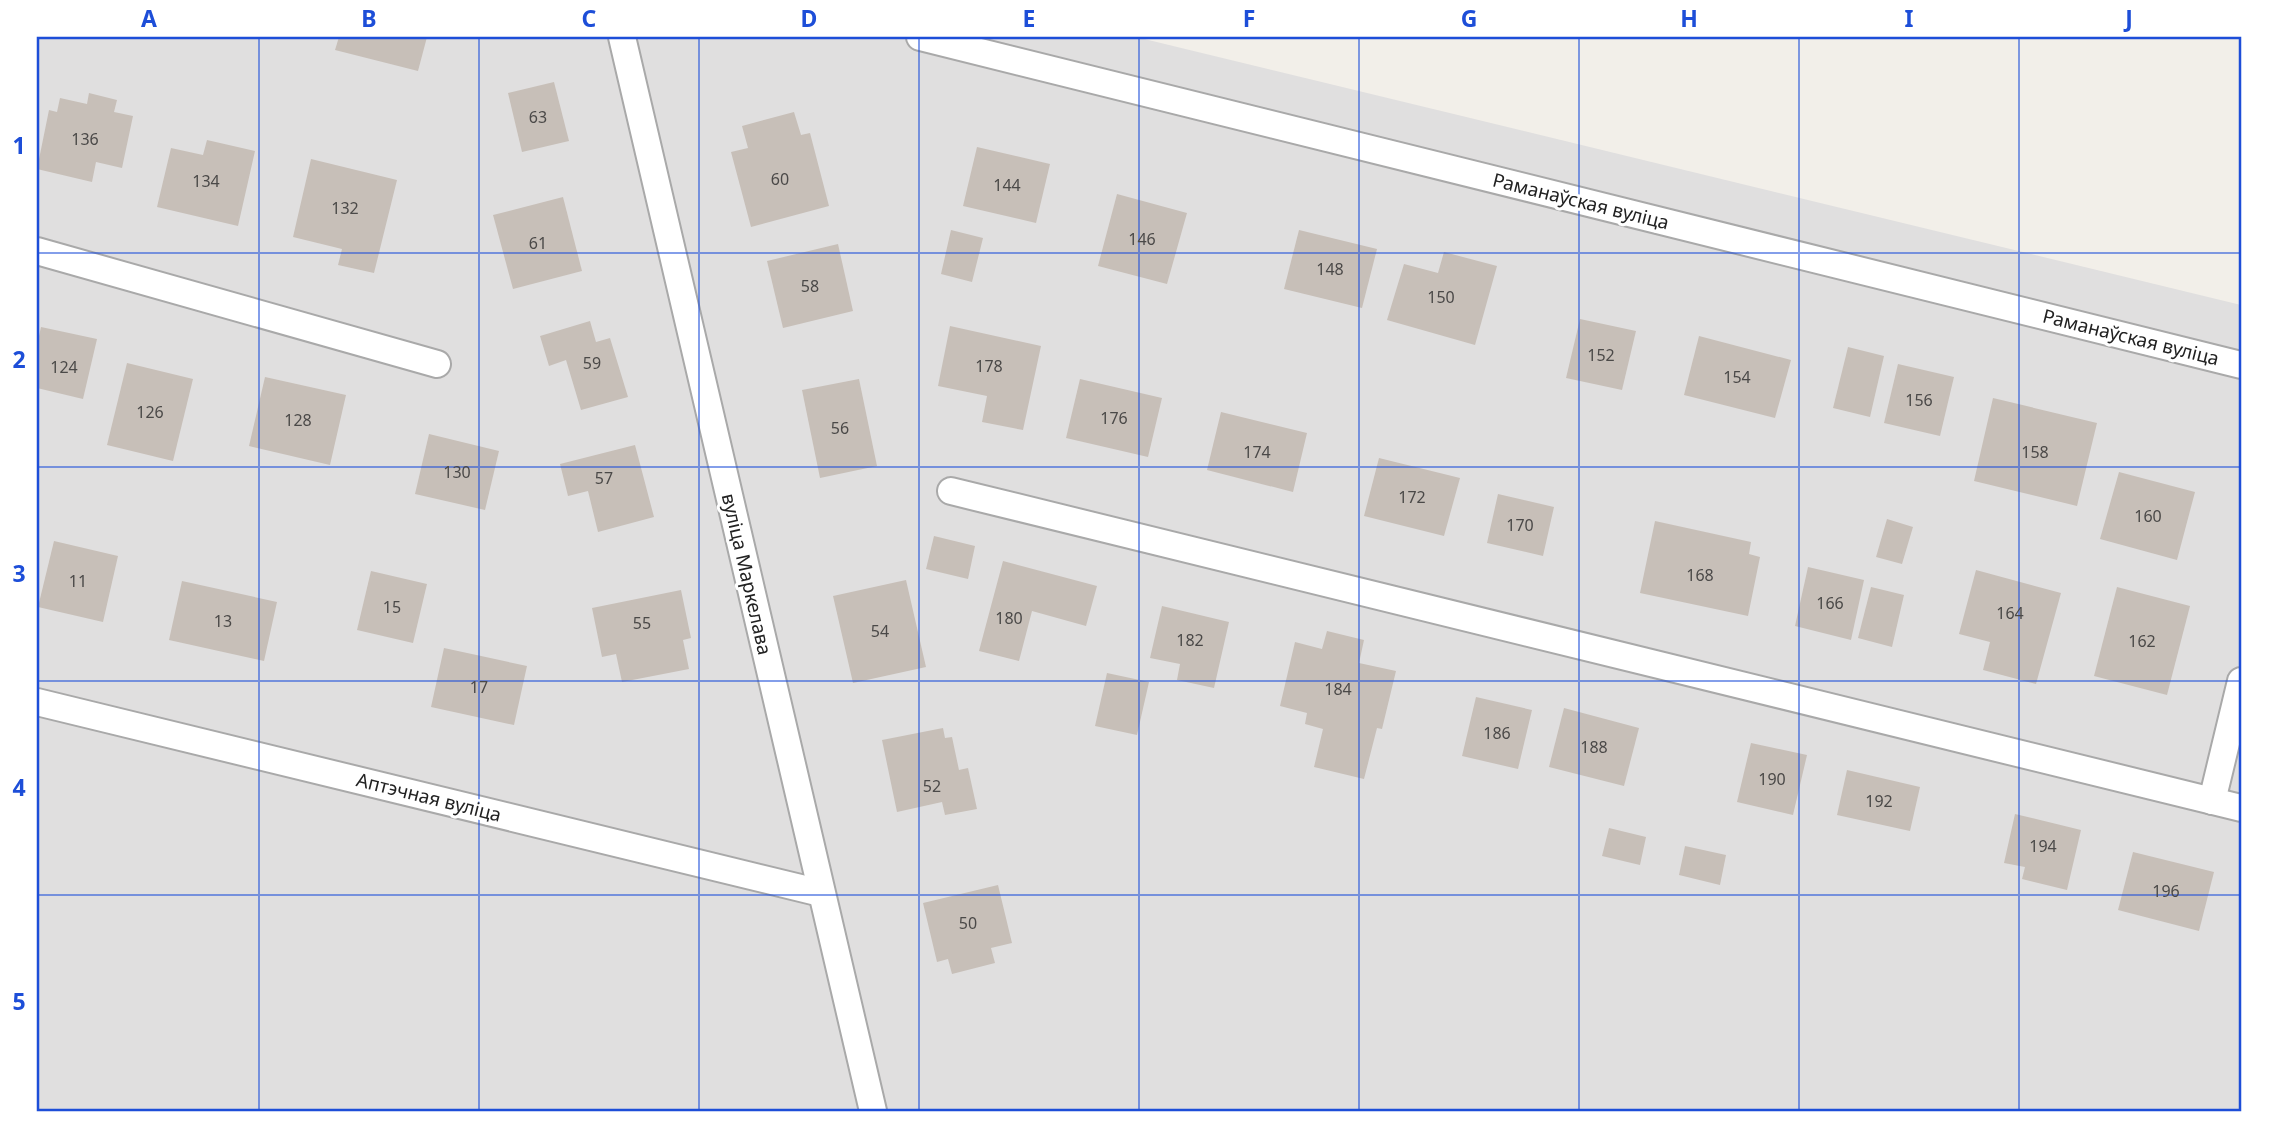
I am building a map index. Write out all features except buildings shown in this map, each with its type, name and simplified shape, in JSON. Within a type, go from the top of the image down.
[{"type":"street","name":"вуліца Маркелава","points":[[622,37],[873,1111]]},
{"type":"street","name":"Раманаўская вуліца","points":[[920,37],[2241,365]]},
{"type":"street","points":[[37,251],[438,364]]},
{"type":"street","points":[[951,491],[2241,808]]},
{"type":"street","points":[[2211,801],[2241,681]]},
{"type":"street","name":"Аптэчная вуліца","points":[[37,702],[821,893]]},
{"type":"shaded area","points":[[37,37],[1136,37],[2241,305],[2241,1111],[37,1111]]}]
